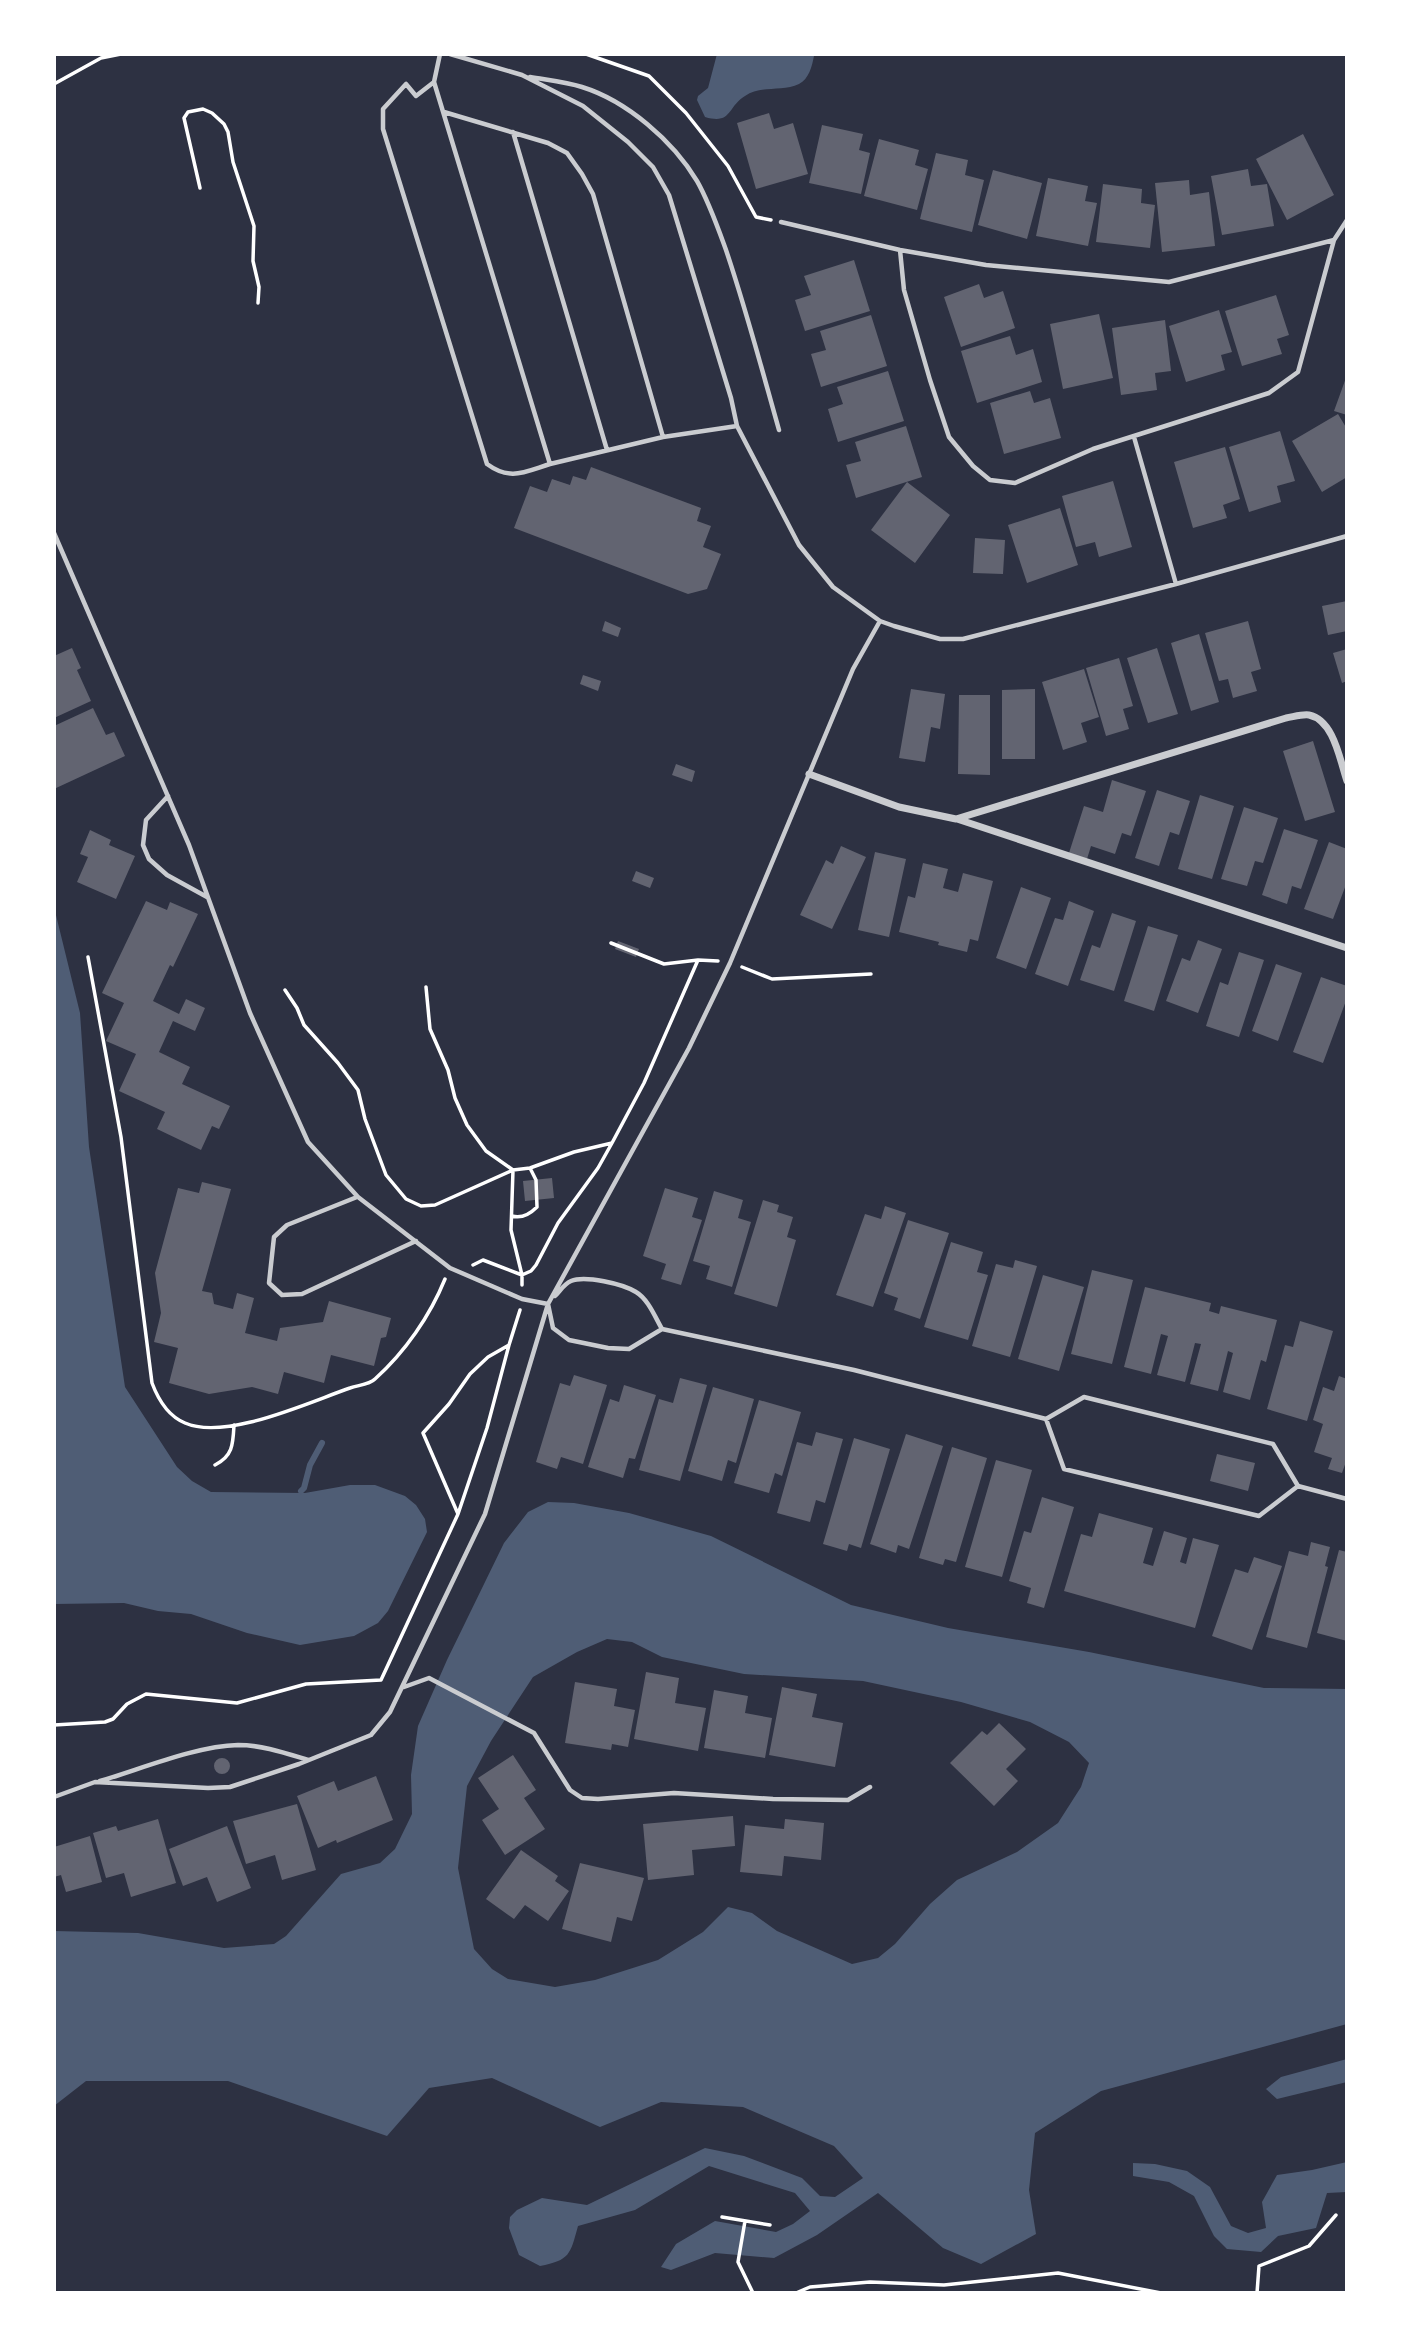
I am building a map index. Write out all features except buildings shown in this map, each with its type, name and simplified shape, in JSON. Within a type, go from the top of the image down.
[{"type":"street","points":[[956,819],[1286,718],[1307,715],[1318,718],[1329,730],[1347,781]]},
{"type":"street","points":[[809,774],[899,807],[956,819],[1347,948]]},
{"type":"lane","points":[[440,54],[434,82],[550,464]]},
{"type":"lane","points":[[450,54],[522,75],[583,87],[642,121],[677,153],[698,182],[719,230],[779,430]]},
{"type":"lane","points":[[522,75],[583,106],[628,142],[653,167],[669,195],[731,398],[737,426],[799,545],[832,587],[880,621],[940,639],[963,639],[1347,536]]},
{"type":"lane","points":[[434,82],[416,96],[406,84],[383,109],[383,129],[487,464],[500,474],[522,473],[663,437],[737,426]]},
{"type":"lane","points":[[443,111],[548,143],[567,153],[593,194],[663,437]]},
{"type":"lane","points":[[513,132],[607,450]]},
{"type":"lane","points":[[900,250],[904,290],[949,436],[973,467],[990,480],[1015,483],[1093,450],[1269,393],[1298,372],[1334,240],[1347,220]]},
{"type":"lane","points":[[780,222],[900,250],[986,265],[1169,282],[1334,240]]},
{"type":"lane","points":[[1135,437],[1176,584]]},
{"type":"lane","points":[[54,533],[168,796],[250,1013],[308,1142],[358,1197],[450,1268],[522,1299],[548,1304]]},
{"type":"lane","points":[[96,1782],[220,1788],[308,1760],[371,1735],[390,1712],[485,1514],[548,1304],[689,1048],[730,962],[853,669],[880,621]]},
{"type":"lane","points":[[168,796],[146,820],[143,845],[149,859],[167,875],[208,897]]},
{"type":"lane","points":[[358,1197],[287,1225],[274,1237],[269,1283],[282,1296],[302,1294],[416,1241]]},
{"type":"lane","points":[[548,1304],[568,1282],[583,1278],[636,1292],[647,1302],[662,1329]]},
{"type":"lane","points":[[548,1304],[553,1328],[569,1340],[608,1348],[629,1349],[662,1329],[854,1370],[1046,1419],[1084,1397],[1189,1422],[1273,1444],[1298,1486],[1347,1499]]},
{"type":"lane","points":[[1046,1419],[1064,1469],[1259,1516],[1298,1486]]},
{"type":"lane","points":[[403,1688],[429,1678],[534,1733],[570,1790],[582,1798],[674,1793],[848,1800],[870,1787]]},
{"type":"lane","points":[[54,1797],[199,1752],[237,1745],[267,1748],[308,1760]]},
{"type":"path","points":[[54,84],[102,58],[121,54]]},
{"type":"path","points":[[586,54],[649,76],[686,113],[728,166],[756,217],[780,222]]},
{"type":"path","points":[[200,188],[184,118],[188,112],[203,109],[219,117],[228,132],[233,162],[254,226],[253,261],[259,287],[258,303]]},
{"type":"path","points":[[88,957],[121,1137],[152,1383],[158,1398],[173,1415],[184,1423],[197,1427],[234,1425],[303,1406],[373,1382],[429,1314],[450,1268]]},
{"type":"path","points":[[466,1274],[469,1267],[483,1260],[522,1275],[536,1265],[558,1223],[598,1168],[644,1083],[698,960]]},
{"type":"path","points":[[426,987],[429,1029],[448,1070],[455,1098],[467,1125],[486,1151],[513,1170]]},
{"type":"path","points":[[285,990],[304,1025],[358,1090],[365,1119],[386,1175],[405,1199],[421,1206],[435,1205],[513,1170],[530,1168],[574,1152],[612,1143]]},
{"type":"path","points":[[512,1216],[531,1214],[537,1207],[536,1180],[530,1168]]},
{"type":"path","points":[[54,1725],[105,1722],[113,1719],[127,1704],[146,1694],[237,1703],[306,1684],[381,1680],[458,1514],[486,1428],[522,1299],[522,1275],[511,1230],[513,1170]]},
{"type":"path","points":[[458,1514],[424,1433],[470,1374],[488,1357],[509,1345]]},
{"type":"path","points":[[215,1465],[227,1459],[232,1451],[234,1425]]},
{"type":"path","points":[[1257,2293],[1259,2266],[1309,2246],[1336,2215]]},
{"type":"path","points":[[722,2217],[769,2225]]},
{"type":"path","points":[[745,2222],[738,2262],[753,2293]]},
{"type":"path","points":[[796,2293],[810,2287],[870,2282],[944,2285],[1058,2273],[1161,2293]]},
{"type":"water","points":[[717,54],[814,56],[808,76],[799,84],[751,93],[739,100],[725,117],[714,119],[705,117],[697,100],[708,88]]},
{"type":"water","points":[[54,907],[80,1013],[89,1147],[125,1387],[177,1467],[192,1481],[211,1492],[305,1493],[350,1485],[375,1485],[405,1496],[416,1505],[425,1519],[427,1532],[388,1611],[378,1623],[354,1636],[300,1645],[247,1633],[191,1614],[158,1611],[124,1603],[54,1604]]},
{"type":"water","points":[[548,1502],[574,1503],[629,1513],[711,1536],[851,1605],[948,1628],[1089,1652],[1264,1688],[1347,1689],[1347,2024],[1101,2091],[1035,2133],[1029,2190],[1036,2234],[981,2264],[943,2248],[878,2193],[817,2235],[774,2258],[715,2253],[671,2270],[661,2267],[676,2244],[715,2221],[776,2232],[793,2224],[810,2211],[795,2193],[709,2166],[635,2210],[578,2226],[567,2255],[557,2261],[540,2266],[519,2255],[509,2228],[510,2217],[517,2210],[542,2198],[587,2205],[705,2148],[744,2156],[802,2178],[820,2196],[835,2197],[863,2178],[834,2146],[743,2107],[661,2102],[600,2127],[492,2078],[429,2088],[387,2136],[228,2081],[86,2081],[54,2106],[54,1931],[138,1933],[224,1948],[274,1944],[286,1936],[341,1874],[380,1863],[395,1849],[412,1814],[411,1775],[418,1726],[504,1543],[528,1512]],"holes":[[[607,1639],[632,1642],[662,1657],[744,1674],[863,1681],[961,1702],[1030,1722],[1069,1742],[1089,1763],[1081,1787],[1058,1823],[1017,1852],[957,1880],[878,1958],[852,1964],[777,1931],[752,1913],[728,1907],[703,1932],[658,1960],[595,1980],[555,1987],[508,1979],[492,1969],[474,1949],[458,1868],[467,1786],[491,1741],[533,1677],[577,1652]]]},
{"type":"water","points":[[1347,2059],[1347,2082],[1277,2099],[1266,2089],[1281,2077]]},
{"type":"water","points":[[1347,2162],[1347,2192],[1327,2193],[1316,2228],[1278,2236],[1261,2252],[1227,2249],[1214,2236],[1194,2196],[1169,2182],[1133,2176],[1133,2163],[1155,2164],[1187,2171],[1210,2187],[1231,2226],[1248,2233],[1266,2228],[1262,2202],[1277,2175]]},
{"type":"waterway","points":[[301,1491],[310,1465],[322,1443]]}]
